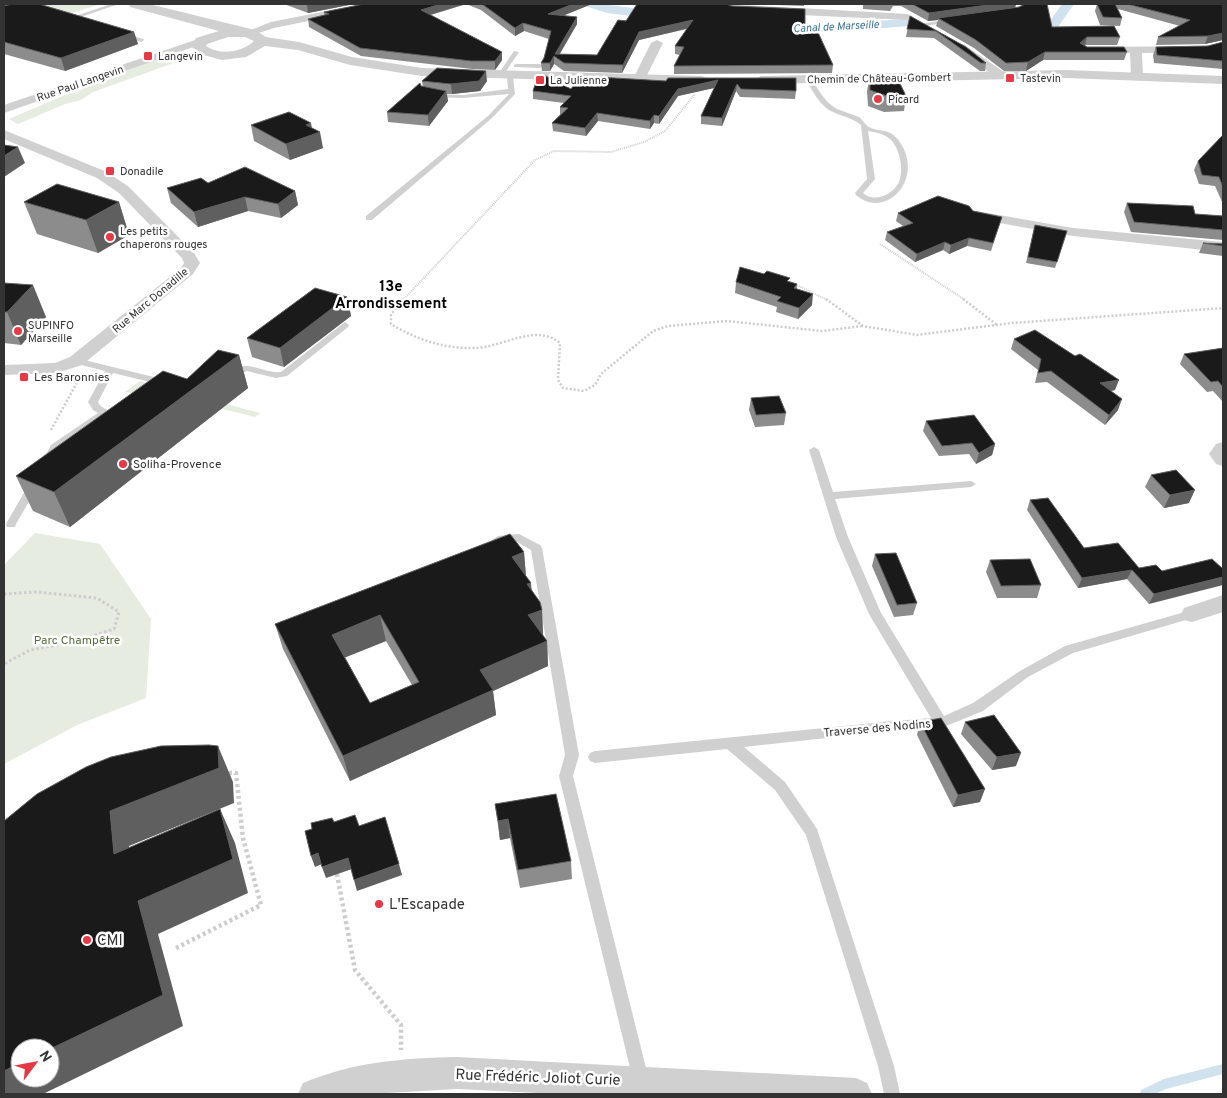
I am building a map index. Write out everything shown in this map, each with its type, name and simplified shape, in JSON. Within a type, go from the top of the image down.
[{"type":"street","points":[[135,4],[214,29],[252,35],[359,62],[422,72],[510,77],[712,80]]},
{"type":"street","points":[[252,35],[271,26],[378,4]]},
{"type":"street","points":[[725,4],[732,9],[908,17]]},
{"type":"street","points":[[887,4],[939,33]]},
{"type":"street","points":[[214,29],[201,46],[224,54],[278,48],[326,54]]},
{"type":"street","points":[[250,50],[259,46],[252,35]]},
{"type":"street","points":[[954,42],[1000,76]]},
{"type":"street","points":[[639,79],[657,44]]},
{"type":"street","points":[[1085,50],[1205,49],[1223,45]]},
{"type":"street","name":"Rue Paul Langevin","points":[[4,110],[156,57],[201,46]]},
{"type":"street","points":[[1136,49],[1137,75]]},
{"type":"street","name":"Chemin de Château-Gombert","points":[[747,80],[1137,75],[1223,80]]},
{"type":"street","name":"Rue Marc Donadille","points":[[4,134],[102,175],[131,197],[189,256],[192,263],[187,271],[76,361],[56,368],[4,370]]},
{"type":"street","points":[[976,215],[1073,232],[1223,247]]},
{"type":"street","points":[[1223,448],[1219,454],[1223,460]]},
{"type":"street","name":"Traverse des Nodins","points":[[1192,614],[1223,603]]},
{"type":"street","name":"Rue Frédéric Joliot Curie","points":[[314,1094],[338,1084],[398,1074],[466,1074],[641,1081],[856,1094]]},
{"type":"lane","points":[[79,22],[70,19],[116,4]]},
{"type":"lane","points":[[923,24],[954,20]]},
{"type":"lane","points":[[114,32],[141,40]]},
{"type":"lane","points":[[369,218],[490,117],[512,94],[510,77],[511,59],[516,52]]},
{"type":"lane","points":[[511,59],[522,62],[524,66]]},
{"type":"lane","points":[[425,94],[452,98],[482,96],[524,66],[540,66]]},
{"type":"lane","points":[[808,79],[826,104],[858,120],[866,129],[884,133],[894,139],[904,165],[902,184],[894,193],[882,199],[866,199],[859,193],[871,179],[866,129]]},
{"type":"lane","points":[[219,382],[242,368],[250,367],[277,376],[284,374],[346,325]]},
{"type":"lane","points":[[76,361],[182,386]]},
{"type":"lane","points":[[110,370],[93,402],[96,408],[120,419]]},
{"type":"lane","points":[[11,524],[55,447],[104,413]]},
{"type":"lane","points":[[814,450],[842,537],[875,614],[941,723]]},
{"type":"lane","points":[[829,496],[971,484]]},
{"type":"lane","points":[[483,549],[500,539],[519,538],[536,548],[572,755],[566,776],[641,1081]]},
{"type":"lane","name":"Traverse des Nodins","points":[[595,757],[883,727],[941,723],[978,707],[1024,674],[1069,649],[1192,614]]},
{"type":"lane","points":[[731,744],[780,786],[812,833],[886,1066],[892,1094]]},
{"type":"path","points":[[712,80],[665,131],[644,142],[611,152],[554,151],[535,160],[400,302],[392,314],[391,324],[407,334],[451,347],[473,348],[503,344],[532,334],[554,336],[560,343],[558,380],[563,388],[572,391],[584,390],[595,385],[601,374],[653,331],[668,326],[727,320],[822,331],[863,326],[917,335],[997,325],[1223,308]]},
{"type":"path","points":[[880,244],[963,299],[997,325]]},
{"type":"path","points":[[798,285],[820,296],[863,326]]},
{"type":"path","points":[[4,594],[36,592],[97,598],[119,612],[114,629],[74,642],[30,650],[4,664]]},
{"type":"path","points":[[176,948],[261,905],[243,838],[236,773],[217,773]]},
{"type":"path","points":[[337,874],[355,970],[401,1025],[401,1054]]},
{"type":"green space","points":[[4,4],[101,4],[59,17],[4,18]]},
{"type":"green space","points":[[174,55],[182,60],[93,92],[81,100],[65,104],[18,124],[9,119],[65,95],[78,92],[136,66]]},
{"type":"green space","points":[[140,381],[260,413],[255,417],[203,404],[125,392]]},
{"type":"green space","name":"Parc Champêtre","points":[[35,533],[100,544],[151,619],[146,698],[77,725],[4,764],[4,565]]},
{"type":"building","points":[[12,4],[39,4],[134,32],[61,58],[4,42],[4,6]]},
{"type":"building","points":[[364,4],[441,4],[421,10],[502,52],[495,61],[471,61],[360,48],[308,19],[329,14],[324,12]]},
{"type":"building","points":[[482,4],[573,4],[548,14],[577,17],[555,54],[597,55],[618,20],[626,21],[637,4],[726,4],[732,6],[805,9],[805,28],[816,28],[833,65],[674,66],[684,47],[675,46],[693,20],[639,32],[623,65],[564,63],[554,56],[550,63],[541,63],[551,31],[523,23],[515,28]]},
{"type":"building","points":[[912,4],[995,4],[929,13]]},
{"type":"building","points":[[1025,4],[1047,4],[1052,27],[1114,26],[1120,37],[1087,37],[1080,43],[1087,47],[1124,47],[1127,52],[1045,52],[1028,62],[1006,63],[976,40],[938,18],[1019,7]]},
{"type":"building","points":[[1097,4],[1115,4],[1122,18],[1103,17]]},
{"type":"building","points":[[1127,4],[1223,4],[1223,33],[1208,36],[1158,37],[1190,20]]},
{"type":"building","points":[[910,16],[966,47],[986,63],[981,63],[936,31],[907,29]]},
{"type":"building","points":[[1223,42],[1223,61],[1157,55],[1156,47],[1208,46]]},
{"type":"building","points":[[437,68],[486,71],[479,81],[451,84],[422,81]]},
{"type":"building","points":[[538,75],[544,75],[571,89],[580,76],[666,81],[668,78],[796,78],[796,91],[741,89],[737,84],[722,118],[701,116],[718,80],[678,89],[659,116],[654,115],[650,121],[597,113],[585,128],[552,123],[568,108],[560,107],[571,96],[533,91]]},
{"type":"building","points":[[896,75],[906,96],[887,96],[870,90],[870,76]]},
{"type":"building","points":[[420,83],[421,86],[446,91],[428,115],[387,112]]},
{"type":"building","points":[[289,112],[311,123],[306,125],[320,132],[286,144],[251,125]]},
{"type":"building","points":[[1223,135],[1223,187],[1219,177],[1202,175],[1198,161]]},
{"type":"building","points":[[4,145],[18,147],[4,156]]},
{"type":"building","points":[[245,167],[295,191],[278,204],[245,197],[194,212],[167,188],[201,178],[208,183]]},
{"type":"building","points":[[57,184],[119,202],[86,220],[24,202]]},
{"type":"building","points":[[938,196],[969,206],[973,211],[1002,217],[993,243],[969,238],[951,245],[945,242],[917,254],[887,232],[913,223],[898,213]]},
{"type":"building","points":[[1127,203],[1193,206],[1195,214],[1223,216],[1223,230],[1134,222]]},
{"type":"building","points":[[1035,225],[1067,231],[1057,262],[1028,257]]},
{"type":"building","points":[[1203,243],[1223,244],[1223,246]]},
{"type":"building","points":[[740,267],[764,274],[767,271],[790,278],[787,281],[797,284],[794,288],[813,294],[799,308],[777,301],[781,297],[736,282]]},
{"type":"building","points":[[4,283],[33,285],[7,312],[4,312]]},
{"type":"building","points":[[315,288],[347,297],[280,348],[247,338]]},
{"type":"building","points":[[1035,330],[1075,356],[1080,354],[1119,380],[1100,383],[1122,399],[1109,415],[1051,371],[1038,373],[1041,359],[1014,339]]},
{"type":"building","points":[[1223,348],[1223,387],[1218,381],[1211,382],[1184,354]]},
{"type":"building","points":[[218,350],[239,355],[54,492],[16,476],[163,371],[187,379]]},
{"type":"building","points":[[779,396],[786,413],[756,415],[751,398]]},
{"type":"building","points":[[974,415],[995,444],[979,453],[972,443],[942,446],[926,421]]},
{"type":"building","points":[[1176,470],[1195,490],[1170,495],[1151,475]]},
{"type":"building","points":[[1048,498],[1084,548],[1118,543],[1139,568],[1156,565],[1162,571],[1212,559],[1223,569],[1223,577],[1154,594],[1132,570],[1082,578],[1030,500]]},
{"type":"building","points":[[510,534],[524,552],[512,557],[531,583],[527,584],[540,602],[542,610],[528,615],[547,641],[480,670],[493,690],[343,756],[275,624]],"holes":[[[380,615],[419,682],[370,703],[332,635]]]},
{"type":"building","points":[[896,553],[917,603],[897,605],[875,554]]},
{"type":"building","points":[[1030,559],[1041,585],[1001,586],[990,560]]},
{"type":"building","points":[[994,715],[1021,753],[997,757],[965,722]]},
{"type":"building","points":[[941,718],[985,789],[958,795],[920,722]]},
{"type":"building","name":"CMI","points":[[161,746],[218,746],[219,768],[110,811],[114,854],[220,809],[233,859],[138,901],[163,995],[60,1044],[60,1038],[10,1038],[10,1068],[4,1071],[4,821],[37,794],[86,767],[111,757]]},
{"type":"building","points":[[556,794],[571,861],[518,870],[508,819],[498,821],[495,804]]},
{"type":"building","points":[[355,815],[359,826],[385,817],[399,864],[354,880],[348,858],[322,867],[318,853],[311,856],[305,831],[312,829],[311,823],[332,818],[334,822]]},
{"type":"waterway","name":"Canal de Marseille","points":[[589,4],[607,9],[664,16]]},
{"type":"waterway","name":"Canal de Marseille","points":[[1020,31],[1054,24],[1068,4]]},
{"type":"waterway","name":"Canal de Marseille","points":[[784,28],[833,28],[905,23]]},
{"type":"waterway","points":[[1145,1094],[1164,1084],[1223,1069]]},
{"type":"place","name":"Langevin","points":[[148,56]]},
{"type":"place","name":"Tastevin","points":[[1010,78]]},
{"type":"place","name":"La Julienne","points":[[540,80]]},
{"type":"place","name":"Picard","points":[[878,99]]},
{"type":"place","name":"Donadile","points":[[110,171]]},
{"type":"place","name":"Les petits chaperons rouges","points":[[110,237]]},
{"type":"place","name":"SUPINFO Marseille","points":[[18,331]]},
{"type":"place","name":"Les Baronnies","points":[[24,377]]},
{"type":"place","name":"Soliha-Provence","points":[[123,464]]},
{"type":"place","name":"L'Escapade","points":[[379,904]]},
{"type":"place","name":"CMI","points":[[87,940]]},
{"type":"district","name":"13e Arrondissement","points":[[391,294]]}]
